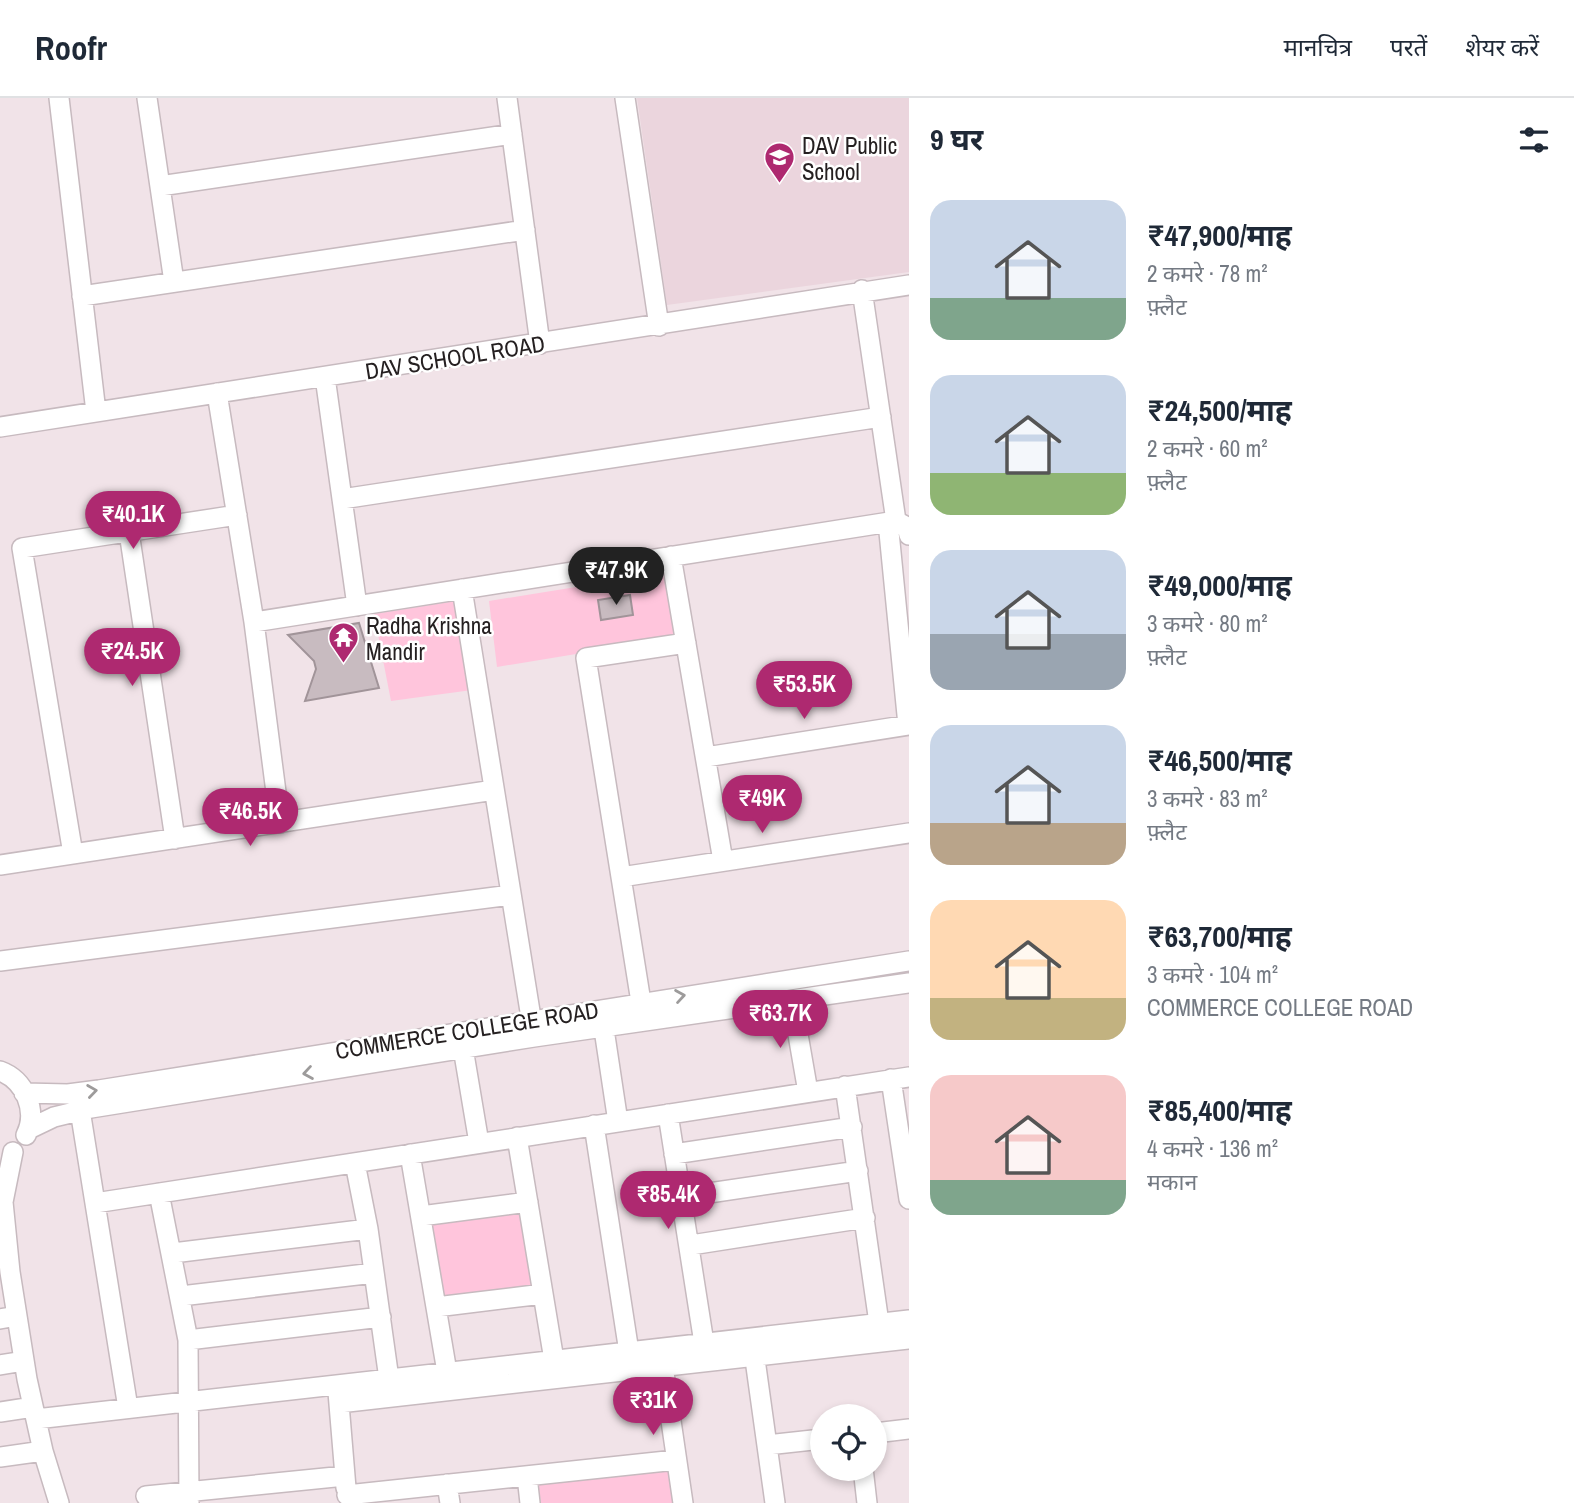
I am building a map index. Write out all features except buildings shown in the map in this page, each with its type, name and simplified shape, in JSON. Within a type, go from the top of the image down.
[{"type":"street","points":[[59,98],[96,412]]},
{"type":"street","points":[[147,98],[174,282]]},
{"type":"street","points":[[507,98],[540,344]]},
{"type":"street","points":[[625,98],[659,326]]},
{"type":"street","points":[[160,186],[512,134]]},
{"type":"street","points":[[82,296],[525,230]]},
{"type":"street","name":"DAV SCHOOL ROAD","points":[[0,427],[659,326],[862,290],[909,285]]},
{"type":"street","points":[[706,757],[909,725],[898,526],[862,290]]},
{"type":"street","points":[[325,377],[357,606]]},
{"type":"street","points":[[217,394],[254,622],[280,823]]},
{"type":"street","points":[[342,499],[881,417]]},
{"type":"street","points":[[73,854],[22,548],[237,515]]},
{"type":"street","points":[[254,622],[671,556],[898,526]]},
{"type":"street","points":[[129,532],[175,839]]},
{"type":"street","points":[[671,556],[723,862]]},
{"type":"street","points":[[462,589],[532,1028]]},
{"type":"street","points":[[641,1002],[586,658],[686,643]]},
{"type":"street","points":[[0,865],[494,790]]},
{"type":"street","points":[[621,877],[909,833]]},
{"type":"street","points":[[0,961],[511,894]]},
{"type":"street","name":"COMMERCE COLLEGE ROAD","points":[[602,1018],[641,1002],[909,961]]},
{"type":"street","points":[[29,1129],[54,1117],[80,1110],[463,1048],[532,1028],[602,1018],[792,1000],[909,983]]},
{"type":"street","points":[[792,1000],[808,1092]]},
{"type":"street","points":[[602,1018],[618,1122]]},
{"type":"street","name":"COMMERCE COLLEGE ROAD","points":[[24,1093],[68,1094],[532,1028]]},
{"type":"street","points":[[463,1048],[479,1143]]},
{"type":"street","points":[[0,1058],[6,1073],[24,1093],[31,1113],[29,1129],[22,1143],[6,1153],[2,1205],[9,1318],[24,1361],[43,1451],[59,1503]]},
{"type":"street","points":[[95,1203],[900,1078],[909,1199]]},
{"type":"street","points":[[845,1086],[879,1323]]},
{"type":"street","points":[[80,1110],[128,1408]]},
{"type":"street","points":[[668,1114],[691,1244],[704,1343]]},
{"type":"street","points":[[594,1125],[629,1352]]},
{"type":"street","points":[[674,1154],[852,1127]]},
{"type":"street","points":[[517,1138],[554,1360]]},
{"type":"street","points":[[410,1154],[447,1372]]},
{"type":"street","points":[[355,1163],[368,1229],[389,1379]]},
{"type":"street","points":[[682,1197],[859,1171]]},
{"type":"street","points":[[159,1193],[173,1253],[188,1340],[189,1497]]},
{"type":"street","points":[[421,1216],[528,1202]]},
{"type":"street","points":[[691,1244],[865,1218]]},
{"type":"street","points":[[173,1253],[368,1229]]},
{"type":"street","points":[[181,1296],[374,1273]]},
{"type":"street","points":[[436,1307],[543,1294]]},
{"type":"street","points":[[188,1340],[380,1317]]},
{"type":"street","points":[[0,1412],[35,1413],[128,1408],[189,1400],[338,1394],[663,1366],[879,1323],[909,1320]]},
{"type":"street","points":[[338,1394],[389,1379],[704,1343],[753,1347],[909,1339]]},
{"type":"street","points":[[753,1347],[775,1503]]},
{"type":"street","points":[[0,1365],[24,1361]]},
{"type":"street","points":[[663,1366],[682,1503]]},
{"type":"street","points":[[338,1394],[346,1491]]},
{"type":"street","points":[[887,1432],[909,1429]]},
{"type":"street","points":[[767,1445],[810,1440]]},
{"type":"street","points":[[0,1457],[43,1451]]},
{"type":"street","points":[[146,1496],[346,1491],[448,1494],[527,1476],[676,1460]]},
{"type":"street","points":[[527,1476],[530,1503]]},
{"type":"street","points":[[864,1481],[867,1503]]},
{"type":"shaded area","name":"DAV Public School","points":[[637,98],[909,98],[909,272],[667,305]]},
{"type":"shaded area","points":[[669,572],[679,637],[497,667],[489,601]]},
{"type":"shaded area","points":[[456,601],[472,690],[391,701],[374,614]]},
{"type":"shaded area","points":[[524,1208],[536,1288],[442,1302],[430,1222]]},
{"type":"shaded area","points":[[670,1471],[674,1503],[541,1503],[538,1483]]},
{"type":"place","name":"DAV Public School","points":[[779,185]]},
{"type":"place","name":"Radha Krishna Mandir","points":[[343,665]]}]
